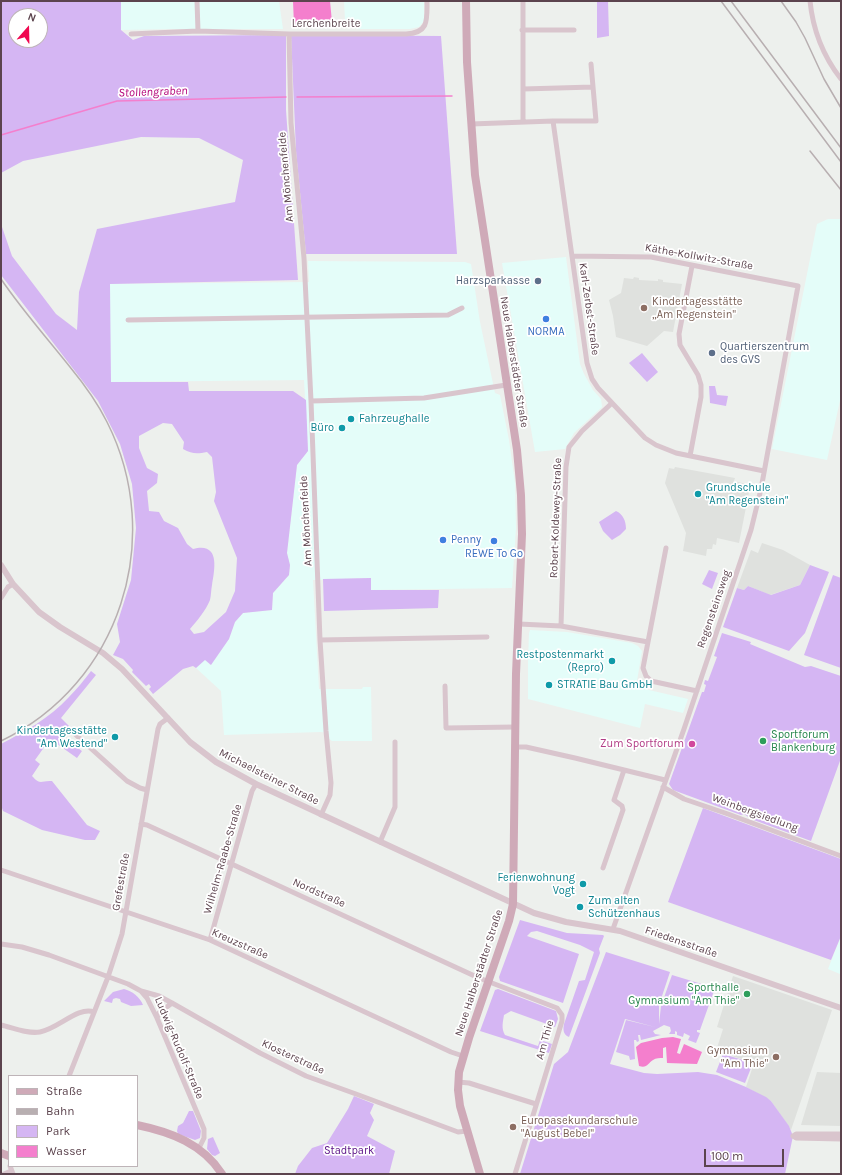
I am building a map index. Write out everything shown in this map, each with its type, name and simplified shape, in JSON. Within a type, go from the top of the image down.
[{"type":"main road","name":"Neue Halberstädter Straße","points":[[466,1],[467,62],[476,182],[517,450],[522,511],[522,560],[515,727],[513,904],[509,921],[463,1056],[458,1082],[459,1102],[466,1131],[480,1174]]},
{"type":"main road","points":[[138,1125],[170,1134],[199,1148],[213,1160],[222,1174]]},
{"type":"street","points":[[197,1],[198,31]]},
{"type":"street","name":"Lerchenbreite","points":[[131,34],[139,32],[198,31],[289,34],[413,34],[425,27],[427,1]]},
{"type":"street","points":[[522,1],[523,122]]},
{"type":"street","points":[[810,1],[820,45],[832,68],[841,80]]},
{"type":"street","points":[[522,30],[574,30]]},
{"type":"street","name":"Am Mönchenfelde","points":[[289,34],[291,123],[300,205],[306,289],[320,640],[331,789],[321,815]]},
{"type":"street","points":[[471,124],[596,121],[591,64]]},
{"type":"street","points":[[523,89],[593,87]]},
{"type":"street","name":"Karl-Zerbst-Straße","points":[[553,121],[587,363],[596,385],[650,441],[664,449],[690,456],[764,471]]},
{"type":"street","name":"Käthe-Kollwitz-Straße","points":[[572,256],[646,257],[798,286]]},
{"type":"street","points":[[690,456],[701,397],[701,385],[698,375],[680,345],[680,334],[692,266]]},
{"type":"street","name":"Regensteinsweg","points":[[613,929],[746,548],[764,471],[798,286]]},
{"type":"street","points":[[128,320],[307,318],[448,314],[462,308]]},
{"type":"street","points":[[311,401],[424,398],[506,385]]},
{"type":"street","name":"Robert-Koldewey-Straße","points":[[561,626],[566,467],[569,447],[582,431],[612,403]]},
{"type":"street","points":[[666,548],[643,668],[646,676],[651,681],[697,691]]},
{"type":"street","name":"Michaelsteiner Straße","points":[[1,566],[25,598],[47,618],[69,633],[96,648],[122,669],[190,742],[216,762],[256,784],[513,904]]},
{"type":"street","points":[[1,598],[8,587],[13,584]]},
{"type":"street","points":[[519,624],[561,626],[648,642]]},
{"type":"street","points":[[320,640],[488,637]]},
{"type":"street","points":[[445,686],[446,728],[515,727]]},
{"type":"street","name":"Grefestraße","points":[[69,1075],[108,977],[122,934],[158,729],[160,724],[168,718]]},
{"type":"street","points":[[76,735],[123,777],[140,788],[147,790]]},
{"type":"street","points":[[380,842],[395,807],[395,742]]},
{"type":"street","points":[[515,747],[526,747],[665,780]]},
{"type":"street","points":[[603,868],[623,810],[622,806],[614,800],[624,770]]},
{"type":"street","name":"Wilhelm-Raabe-Straße","points":[[210,940],[252,791],[256,784]]},
{"type":"street","name":"Weinbergsiedlung","points":[[663,787],[684,799],[735,816],[841,856]]},
{"type":"street","name":"Nordstraße","points":[[142,824],[488,982]]},
{"type":"street","name":"Kreuzstraße","points":[[1,870],[210,940],[451,1052],[463,1056]]},
{"type":"street","name":"Friedensstraße","points":[[513,904],[534,913],[566,922],[613,929],[841,1008]]},
{"type":"street","name":"Ludwig-Rudolf-Straße","points":[[1,944],[34,950],[128,984],[141,991],[147,998],[204,1129],[204,1138],[199,1148]]},
{"type":"street","name":"Am Thie","points":[[488,982],[557,1008],[560,1011],[562,1021],[515,1174]]},
{"type":"street","name":"Klosterstraße","points":[[141,991],[159,996],[306,1076],[458,1132],[466,1131]]},
{"type":"street","points":[[156,1018],[159,1013],[172,1003]]},
{"type":"street","points":[[1,1025],[31,1033],[41,1032],[52,1028],[83,1011],[89,1010],[94,1012]]},
{"type":"street","points":[[458,1082],[469,1083],[536,1104]]},
{"type":"street","points":[[841,1134],[796,1134],[793,1136],[796,1138],[841,1138]]},
{"type":"street","points":[[4,1174],[12,1170]]},
{"type":"shaded area","points":[[121,1],[279,1],[283,29],[121,30]]},
{"type":"shaded area","points":[[344,1],[424,1],[424,21],[419,27],[410,29],[359,29],[348,26],[345,20]]},
{"type":"shaded area","points":[[828,219],[841,219],[841,396],[827,460],[772,449],[817,224]]},
{"type":"shaded area","points":[[566,257],[580,364],[593,390],[601,399],[602,407],[574,433],[565,449],[535,452],[502,263]]},
{"type":"shaded area","points":[[308,261],[465,262],[471,264],[480,322],[495,393],[500,395],[509,440],[515,483],[516,528],[512,588],[370,590],[370,578],[313,580],[319,689],[362,689],[363,687],[371,687],[372,741],[332,741],[328,738],[328,733],[321,732],[224,735],[221,691],[196,668],[205,659],[210,665],[229,639],[235,622],[243,613],[272,610],[273,593],[289,575],[290,565],[287,553],[297,465],[308,451],[304,380],[110,382],[110,284],[309,282]]},
{"type":"shaded area","name":"Kindertagesstätte „Am Regenstein\"","points":[[634,277],[639,278],[639,280],[658,281],[658,279],[663,280],[663,282],[682,284],[673,332],[664,331],[647,346],[616,337],[609,300],[621,293],[624,278],[633,279]]},
{"type":"shaded area","points":[[675,467],[735,478],[734,481],[746,484],[750,487],[739,543],[717,538],[716,545],[713,544],[712,549],[707,549],[706,556],[683,551],[686,533],[665,483],[669,468],[674,469]]},
{"type":"shaded area","points":[[762,543],[783,550],[810,565],[800,585],[770,595],[748,586],[744,590],[737,588],[751,550],[758,553]]},
{"type":"shaded area","points":[[530,630],[567,632],[632,643],[638,646],[642,651],[636,687],[688,699],[683,713],[645,704],[640,728],[528,699]]},
{"type":"shaded area","points":[[841,936],[841,971],[840,974],[828,969]]},
{"type":"shaded area","name":"Gymnasium \"Am Thie\"","points":[[733,976],[832,1010],[791,1130],[771,1101],[746,1087],[754,1063],[716,1051],[723,1029],[717,1027]]},
{"type":"shaded area","points":[[817,1072],[841,1073],[841,1126],[801,1125]]},
{"type":"green space","points":[[1,1],[121,1],[121,30],[133,40],[144,36],[286,35],[286,110],[298,280],[110,284],[111,382],[188,382],[189,391],[293,391],[306,400],[308,451],[297,465],[287,553],[290,565],[289,575],[273,593],[272,610],[243,613],[235,622],[229,639],[211,665],[205,660],[196,668],[193,666],[183,669],[153,694],[149,689],[151,687],[149,684],[146,686],[132,672],[133,670],[123,659],[113,655],[120,642],[117,624],[131,580],[136,528],[132,484],[120,444],[98,401],[1,275],[1,224],[12,256],[56,314],[77,330],[79,292],[97,229],[235,202],[243,160],[199,138],[141,137],[23,161],[1,173]],"holes":[[[163,423],[172,424],[184,442],[183,449],[195,453],[207,452],[212,457],[216,492],[214,501],[237,558],[235,591],[226,612],[204,632],[194,634],[190,629],[204,611],[210,600],[214,571],[214,558],[208,549],[193,549],[187,544],[178,528],[164,521],[159,512],[149,511],[147,491],[157,483],[158,474],[147,468],[139,448],[139,436]]]},
{"type":"green space","points":[[597,1],[608,1],[609,36],[597,38]]},
{"type":"green space","points":[[291,35],[441,36],[457,254],[306,254],[296,151]]},
{"type":"green space","points":[[642,353],[658,372],[647,382],[629,363]]},
{"type":"green space","points":[[709,386],[715,386],[717,395],[728,396],[726,406],[710,403]]},
{"type":"green space","points":[[616,511],[624,518],[626,529],[612,540],[603,531],[599,522]]},
{"type":"green space","points":[[810,565],[829,572],[805,633],[789,651],[723,627],[737,588],[744,590],[748,586],[771,595],[800,585]]},
{"type":"green space","points":[[709,570],[718,573],[712,589],[702,584]]},
{"type":"green space","points":[[833,575],[841,578],[841,668],[804,655]]},
{"type":"green space","points":[[371,578],[371,590],[439,590],[438,608],[324,611],[323,579]]},
{"type":"green space","name":"Sportforum Blankenburg","points":[[722,633],[751,642],[750,644],[805,667],[811,666],[841,676],[841,758],[811,841],[751,819],[744,814],[741,815],[673,790],[669,784],[702,692],[704,692],[706,685],[704,684],[705,680],[708,681],[717,657],[714,656]]},
{"type":"green space","points":[[91,671],[96,675],[61,718],[69,726],[64,732],[61,730],[58,734],[82,751],[77,758],[50,739],[35,760],[40,764],[32,776],[39,782],[52,781],[87,825],[100,831],[95,840],[85,840],[42,830],[3,811],[1,805],[1,744],[36,724],[53,712],[72,694]]},
{"type":"green space","points":[[703,808],[841,859],[841,936],[831,960],[668,902]]},
{"type":"green space","points":[[520,920],[567,933],[604,936],[599,949],[600,953],[569,1037],[565,1033],[564,1024],[579,981],[585,980],[594,952],[580,945],[537,931],[531,932],[527,936],[579,954],[563,1003],[500,981],[499,977]]},
{"type":"green space","points":[[606,952],[670,972],[659,1005],[659,1024],[661,1006],[672,975],[715,988],[700,1030],[697,1030],[697,1032],[700,1033],[696,1043],[688,1040],[690,1036],[684,1033],[683,1037],[677,1035],[677,1032],[675,1031],[675,1034],[669,1034],[671,1031],[670,1027],[664,1025],[653,1031],[655,1034],[661,1035],[641,1040],[640,1035],[638,1035],[639,1041],[637,1042],[634,1040],[635,1059],[630,1060],[629,1056],[616,1052],[626,1020],[655,1027],[625,1019],[610,1064],[644,1073],[657,1074],[698,1072],[717,1075],[766,1097],[771,1101],[789,1126],[793,1136],[785,1174],[520,1174],[554,1064],[568,1052]]},
{"type":"green space","points":[[124,989],[130,991],[140,999],[143,1005],[131,1006],[116,998],[113,999],[112,1003],[104,1001],[113,992]]},
{"type":"green space","points":[[498,989],[556,1011],[558,1019],[555,1027],[511,1011],[504,1015],[503,1027],[505,1035],[538,1046],[540,1040],[552,1044],[549,1053],[480,1031],[495,990]]},
{"type":"green space","points":[[723,1054],[753,1063],[745,1083],[716,1072]]},
{"type":"green space","name":"Stadtpark","points":[[354,1096],[374,1104],[370,1113],[374,1120],[367,1136],[395,1151],[389,1174],[295,1174],[298,1166],[312,1148],[327,1143],[348,1109]]},
{"type":"green space","points":[[189,1111],[193,1111],[201,1131],[200,1138],[195,1140],[178,1134],[177,1131],[178,1126],[183,1123]]},
{"type":"green space","points":[[213,1137],[220,1153],[215,1156],[212,1155],[207,1149],[208,1139]]},
{"type":"water","points":[[293,1],[330,1],[331,25],[299,27],[294,25]]},
{"type":"water","points":[[673,1037],[681,1039],[677,1053],[680,1054],[684,1044],[702,1052],[697,1064],[667,1063],[666,1047],[663,1048],[663,1058],[654,1059],[644,1067],[639,1066],[636,1047],[641,1043]]},
{"type":"waterway","name":"Stollengraben","points":[[297,97],[452,96]]},
{"type":"waterway","name":"Stollengraben","points":[[1,135],[117,101],[286,97]]},
{"type":"railway","points":[[721,1],[841,162]]},
{"type":"railway","points":[[731,1],[841,148]]},
{"type":"railway","points":[[781,1],[805,38],[824,79],[841,108]]},
{"type":"railway","points":[[810,151],[841,190]]},
{"type":"railway","points":[[1,279],[95,400],[107,422],[124,467],[132,513],[131,559],[121,604],[102,646],[76,684],[42,716],[1,741]]},
{"type":"place","name":"Harzsparkasse","points":[[538,281]]},
{"type":"place","name":"Kindertagesstätte „Am Regenstein\"","points":[[644,308]]},
{"type":"place","name":"NORMA","points":[[546,319]]},
{"type":"place","name":"Quartierszentrum des GVS","points":[[712,353]]},
{"type":"place","name":"Fahrzeughalle","points":[[351,419]]},
{"type":"place","name":"Büro","points":[[342,428]]},
{"type":"place","name":"Grundschule \"Am Regenstein\"","points":[[698,494]]},
{"type":"place","name":"Penny","points":[[443,540]]},
{"type":"place","name":"REWE To Go","points":[[494,541]]},
{"type":"place","name":"Restpostenmarkt (Repro)","points":[[612,661]]},
{"type":"place","name":"STRATIE Bau GmbH","points":[[549,685]]},
{"type":"place","name":"Kindertagesstätte \"Am Westend\"","points":[[115,737]]},
{"type":"place","name":"Sportforum Blankenburg","points":[[763,741]]},
{"type":"place","name":"Zum Sportforum","points":[[692,744]]},
{"type":"place","name":"Ferienwohnung Vogt","points":[[583,884]]},
{"type":"place","name":"Zum alten Schützenhaus","points":[[580,907]]},
{"type":"place","name":"Sporthalle Gymnasium \"Am Thie\"","points":[[747,994]]},
{"type":"place","name":"Gymnasium \"Am Thie\"","points":[[776,1057]]},
{"type":"place","name":"Europasekundarschule \"August Bebel\"","points":[[513,1127]]}]
